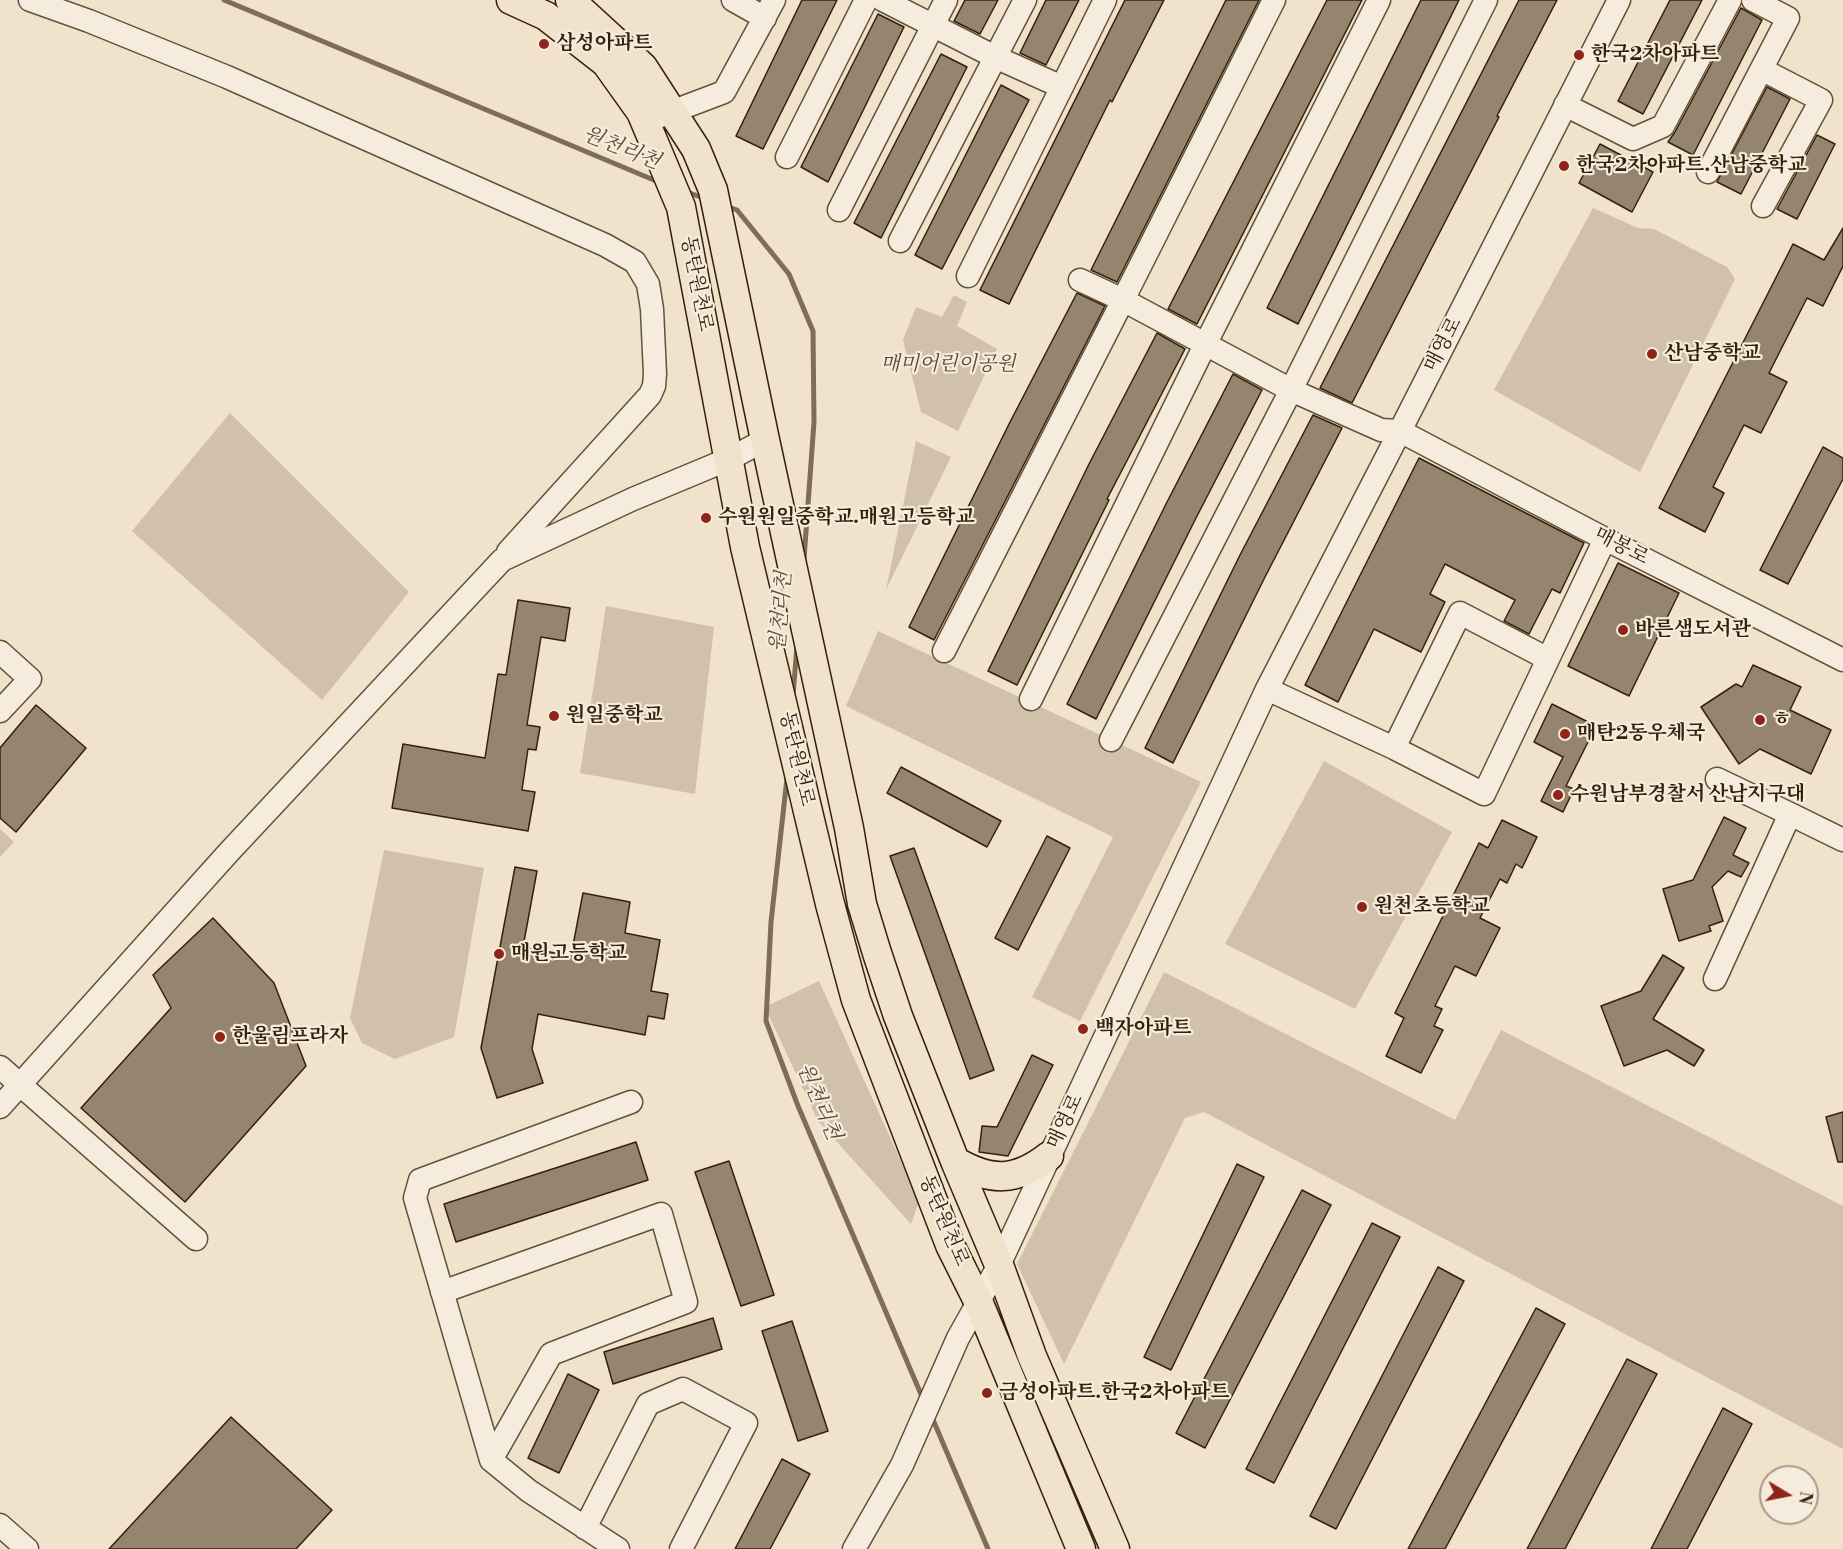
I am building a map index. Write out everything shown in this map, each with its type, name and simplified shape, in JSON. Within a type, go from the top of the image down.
[{"type":"main road","name":"동탄원천로","points":[[511,0],[546,16],[606,63],[648,127],[681,207],[745,547],[830,904],[856,1000],[950,1245],[978,1302],[1081,1549]]},
{"type":"main road","name":"동탄원천로","points":[[570,0],[643,67],[696,149],[713,190],[849,828],[862,904],[898,1016],[999,1265],[1032,1356],[1115,1549]]},
{"type":"main road","points":[[955,1161],[983,1175],[1008,1177],[1034,1168],[1049,1156]]},
{"type":"street","points":[[0,1107],[229,852],[502,560],[650,394],[654,386],[655,374],[652,309],[648,284],[635,262],[605,245],[227,77],[89,21],[30,0]]},
{"type":"street","points":[[648,127],[673,112],[724,92],[770,9],[733,0]]},
{"type":"street","points":[[788,157],[866,0]]},
{"type":"street","points":[[883,0],[995,57],[1062,87]]},
{"type":"street","points":[[839,210],[946,0]]},
{"type":"street","points":[[900,241],[1024,0]]},
{"type":"street","points":[[968,276],[1105,0]]},
{"type":"street","points":[[944,651],[1275,0]]},
{"type":"street","points":[[1031,699],[1205,345],[1379,0]]},
{"type":"street","points":[[1112,740],[1291,390],[1486,0]]},
{"type":"street","name":"매영로","points":[[854,1549],[902,1465],[958,1338],[999,1265],[1267,689],[1618,0]]},
{"type":"street","points":[[1565,105],[1634,139],[1663,126],[1730,0]]},
{"type":"street","points":[[1708,171],[1788,18],[1753,0]]},
{"type":"street","points":[[1762,70],[1821,99],[1763,206]]},
{"type":"street","name":"매봉로","points":[[1080,280],[1123,300],[1291,390],[1381,430],[1400,431],[1605,539],[1843,660]]},
{"type":"street","points":[[502,560],[633,499],[729,459],[767,449]]},
{"type":"street","points":[[1267,689],[1394,748],[1484,794],[1605,539]]},
{"type":"street","points":[[1394,748],[1460,613],[1548,659]]},
{"type":"street","points":[[0,652],[30,679],[0,711]]},
{"type":"street","points":[[1717,779],[1843,840]]},
{"type":"street","points":[[1715,979],[1790,814]]},
{"type":"street","points":[[0,1067],[196,1239]]},
{"type":"street","points":[[618,1549],[529,1491],[491,1460],[414,1198],[420,1180],[630,1102]]},
{"type":"street","points":[[442,1292],[661,1214],[686,1302],[551,1354],[491,1460]]},
{"type":"street","points":[[585,1528],[648,1404],[683,1389],[746,1423],[681,1549]]},
{"type":"street","points":[[0,1525],[27,1549]]},
{"type":"green space","points":[[1593,208],[1638,228],[1654,229],[1727,267],[1735,279],[1640,472],[1494,390]]},
{"type":"green space","name":"매미어린이공원","points":[[954,295],[967,302],[957,326],[997,349],[958,431],[921,412],[903,340],[916,307],[942,317]]},
{"type":"green space","points":[[230,413],[409,592],[322,700],[132,531]]},
{"type":"green space","points":[[916,441],[951,457],[886,590]]},
{"type":"green space","points":[[606,606],[714,627],[695,794],[580,773]]},
{"type":"green space","points":[[878,631],[1201,782],[1080,1021],[1032,997],[1113,837],[846,706]]},
{"type":"green space","points":[[1324,761],[1452,832],[1355,1009],[1225,944]]},
{"type":"green space","points":[[0,829],[14,842],[0,857]]},
{"type":"green space","points":[[384,850],[484,868],[454,1037],[395,1059],[362,1043],[350,1018]]},
{"type":"green space","points":[[1164,972],[1455,1120],[1501,1030],[1843,1206],[1843,1449],[1204,1112],[1185,1118],[1064,1364],[1017,1264]]},
{"type":"green space","points":[[819,981],[919,1201],[911,1224],[818,1121],[765,1007]]},
{"type":"building","points":[[802,0],[837,0],[763,149],[736,136]]},
{"type":"building","points":[[965,0],[998,0],[980,34],[954,21]]},
{"type":"building","points":[[1046,0],[1079,0],[1046,65],[1020,53]]},
{"type":"building","points":[[1125,0],[1164,0],[1112,102],[1110,100],[1009,304],[980,290]]},
{"type":"building","points":[[1226,0],[1259,0],[1117,282],[1091,270]]},
{"type":"building","points":[[1327,0],[1362,0],[1197,324],[1168,309]]},
{"type":"building","points":[[1421,0],[1459,0],[1298,324],[1267,308]]},
{"type":"building","points":[[1519,0],[1557,0],[1352,403],[1320,388]]},
{"type":"building","points":[[1670,0],[1702,0],[1643,114],[1618,101]]},
{"type":"building","points":[[1741,8],[1762,20],[1693,155],[1668,142]]},
{"type":"building","points":[[878,14],[904,27],[828,182],[801,167]]},
{"type":"building","points":[[941,54],[967,67],[881,238],[854,223]]},
{"type":"building","points":[[1001,85],[1029,100],[942,269],[915,255]]},
{"type":"building","points":[[1767,87],[1790,99],[1741,194],[1717,182]]},
{"type":"building","points":[[1817,135],[1835,144],[1797,219],[1777,209]]},
{"type":"building","points":[[1600,144],[1653,172],[1632,212],[1579,183]]},
{"type":"building","points":[[1843,228],[1843,266],[1823,306],[1807,298],[1769,373],[1787,382],[1761,433],[1744,425],[1713,487],[1724,493],[1705,532],[1659,508],[1793,244],[1824,260]]},
{"type":"building","points":[[1077,293],[1105,306],[934,640],[909,627],[1009,424]]},
{"type":"building","points":[[1157,333],[1185,349],[1107,499],[1109,500],[1017,685],[988,671],[1089,464]]},
{"type":"building","points":[[1233,374],[1262,390],[1096,719],[1067,704]]},
{"type":"building","points":[[1313,415],[1342,428],[1173,763],[1145,748],[1240,555]]},
{"type":"building","points":[[1823,447],[1843,458],[1843,479],[1788,584],[1760,570]]},
{"type":"building","points":[[1419,458],[1584,543],[1560,593],[1552,589],[1529,634],[1504,621],[1515,600],[1445,564],[1430,594],[1445,602],[1421,652],[1374,629],[1338,702],[1305,685]]},
{"type":"building","name":"바른샘도서관","points":[[1618,563],[1679,593],[1629,696],[1568,666]]},
{"type":"building","points":[[518,600],[570,608],[565,641],[541,637],[527,725],[540,727],[536,750],[528,749],[522,790],[535,792],[528,831],[392,808],[403,744],[485,758],[498,674],[506,675]]},
{"type":"building","name":"ㅎ","points":[[1753,665],[1801,687],[1790,710],[1831,730],[1811,774],[1760,749],[1739,764],[1701,707],[1736,684],[1742,687]]},
{"type":"building","name":"매탄2동우체국","points":[[1552,704],[1596,726],[1566,786],[1574,789],[1563,812],[1541,801],[1563,757],[1534,742]]},
{"type":"building","points":[[36,705],[86,748],[16,832],[0,818],[0,748]]},
{"type":"building","points":[[901,767],[1001,821],[987,847],[887,793]]},
{"type":"building","points":[[1724,817],[1746,828],[1733,855],[1749,863],[1741,877],[1728,871],[1712,887],[1723,921],[1709,926],[1711,931],[1679,941],[1663,889],[1693,880]]},
{"type":"building","points":[[1502,820],[1537,837],[1522,868],[1516,864],[1507,883],[1500,879],[1480,918],[1500,928],[1476,976],[1455,966],[1435,1006],[1442,1009],[1434,1026],[1443,1030],[1421,1073],[1386,1056],[1404,1018],[1395,1013],[1479,843],[1488,848]]},
{"type":"building","points":[[1047,836],[1070,848],[1018,950],[995,938]]},
{"type":"building","points":[[914,848],[994,1070],[970,1079],[890,856]]},
{"type":"building","points":[[515,867],[537,871],[523,947],[571,956],[583,893],[630,902],[625,933],[660,940],[651,991],[668,994],[664,1019],[648,1016],[645,1035],[538,1014],[532,1049],[543,1083],[497,1098],[481,1048]]},
{"type":"building","name":"한울림프라자","points":[[213,918],[274,983],[306,1066],[185,1202],[81,1108],[171,1008],[153,975]]},
{"type":"building","points":[[1663,955],[1684,968],[1653,1019],[1704,1050],[1694,1066],[1667,1050],[1624,1066],[1601,1006],[1641,991]]},
{"type":"building","points":[[1032,1055],[1053,1065],[1008,1156],[979,1152],[982,1126],[997,1127]]},
{"type":"building","points":[[1843,1112],[1843,1162],[1838,1162],[1826,1117]]},
{"type":"building","points":[[636,1142],[648,1180],[456,1242],[444,1204]]},
{"type":"building","points":[[729,1161],[774,1295],[741,1306],[695,1172]]},
{"type":"building","points":[[1237,1164],[1264,1177],[1171,1370],[1144,1357]]},
{"type":"building","points":[[1302,1190],[1331,1205],[1205,1448],[1176,1433]]},
{"type":"building","points":[[1372,1223],[1400,1237],[1274,1483],[1246,1469]]},
{"type":"building","points":[[1438,1267],[1464,1281],[1336,1529],[1310,1516]]},
{"type":"building","points":[[1536,1308],[1565,1324],[1445,1549],[1408,1549]]},
{"type":"building","points":[[713,1318],[722,1349],[613,1384],[604,1352]]},
{"type":"building","points":[[792,1321],[828,1431],[798,1441],[762,1331]]},
{"type":"building","points":[[1627,1359],[1657,1374],[1565,1549],[1527,1549]]},
{"type":"building","points":[[568,1374],[599,1390],[559,1473],[528,1458]]},
{"type":"building","points":[[1723,1408],[1752,1424],[1687,1549],[1651,1549]]},
{"type":"building","points":[[231,1417],[332,1510],[296,1549],[109,1549]]},
{"type":"building","points":[[782,1459],[810,1474],[770,1549],[735,1549]]},
{"type":"waterway","name":"원천리천","points":[[224,0],[661,183]]},
{"type":"waterway","name":"원천리천","points":[[687,192],[706,199]]},
{"type":"waterway","name":"원천리천","points":[[726,206],[737,210],[789,274],[813,331],[814,422],[804,559]]},
{"type":"waterway","name":"원천리천","points":[[793,696],[797,646]]},
{"type":"waterway","name":"원천리천","points":[[787,778],[771,922],[766,1021],[798,1106],[923,1399]]},
{"type":"waterway","name":"원천리천","points":[[931,1415],[988,1549]]},
{"type":"place","name":"삼성아파트","points":[[544,44]]},
{"type":"place","name":"한국2차아파트","points":[[1579,55]]},
{"type":"place","name":"한국2차아파트.산남중학교","points":[[1564,166]]},
{"type":"place","name":"산남중학교","points":[[1652,354]]},
{"type":"place","name":"수원원일중학교.매원고등학교","points":[[706,518]]},
{"type":"place","name":"바른샘도서관","points":[[1623,630]]},
{"type":"place","name":"원일중학교","points":[[554,716]]},
{"type":"place","name":"ㅎ","points":[[1760,720]]},
{"type":"place","name":"매탄2동우체국","points":[[1565,734]]},
{"type":"place","name":"수원남부경찰서 산남지구대","points":[[1558,795]]},
{"type":"place","name":"원천초등학교","points":[[1362,907]]},
{"type":"place","name":"매원고등학교","points":[[499,954]]},
{"type":"place","name":"백자아파트","points":[[1083,1029]]},
{"type":"place","name":"한울림프라자","points":[[220,1037]]},
{"type":"place","name":"금성아파트.한국2차아파트","points":[[987,1393]]}]
